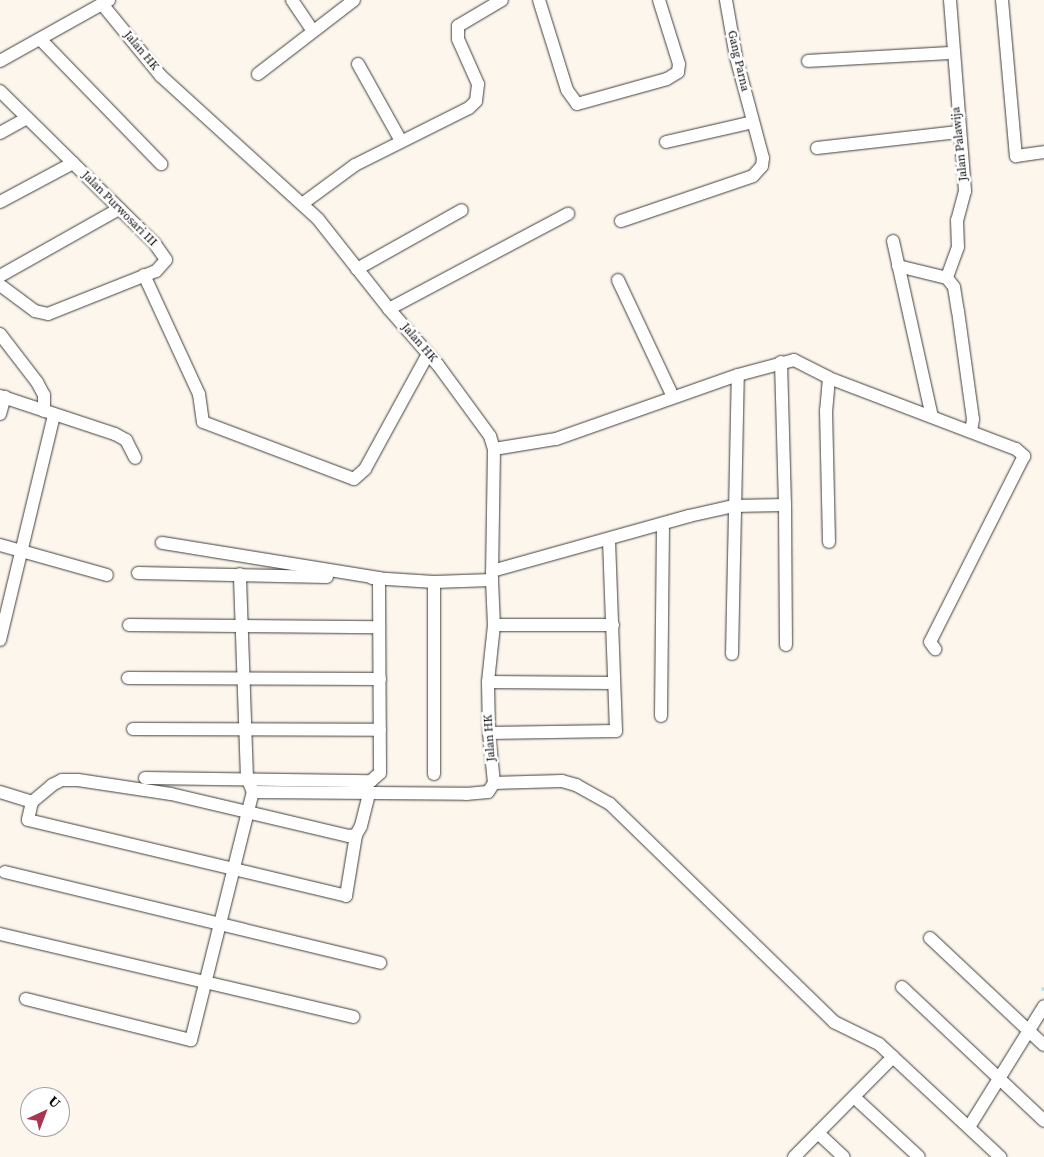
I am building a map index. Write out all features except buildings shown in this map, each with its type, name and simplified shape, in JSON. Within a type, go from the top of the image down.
[{"type":"street","points":[[292,0],[312,30]]},
{"type":"street","points":[[258,74],[308,37],[312,30],[354,0]]},
{"type":"street","points":[[302,204],[356,166],[401,141],[451,118],[476,101],[478,84],[461,46],[457,30],[461,22],[502,0]]},
{"type":"street","points":[[539,0],[566,90],[577,104],[667,79],[678,72],[679,64],[659,0]]},
{"type":"street","name":"Gang Parna","points":[[621,221],[758,173],[763,158],[753,122],[726,0]]},
{"type":"street","name":"Jalan Palawija","points":[[947,278],[958,247],[957,220],[965,191],[958,132],[950,0]]},
{"type":"street","points":[[1002,0],[1016,156],[1044,152]]},
{"type":"street","points":[[0,61],[41,40],[106,2]]},
{"type":"street","name":"Jalan HK","points":[[106,2],[161,76],[318,219],[389,310],[428,354],[485,429],[494,449],[492,576],[494,625],[488,682],[489,733],[494,783]]},
{"type":"street","points":[[41,40],[161,164]]},
{"type":"street","points":[[808,61],[953,53]]},
{"type":"street","points":[[358,64],[401,141]]},
{"type":"street","name":"Jalan Purwosari III","points":[[0,91],[155,244],[166,260],[156,270],[48,314],[35,311],[0,285]]},
{"type":"street","points":[[0,132],[28,118]]},
{"type":"street","points":[[666,142],[753,122]]},
{"type":"street","points":[[816,148],[958,132]]},
{"type":"street","points":[[0,202],[73,162]]},
{"type":"street","points":[[0,276],[119,209]]},
{"type":"street","points":[[358,269],[462,210]]},
{"type":"street","points":[[389,310],[568,214]]},
{"type":"street","points":[[893,241],[932,417]]},
{"type":"street","points":[[898,266],[947,278],[954,287],[973,419],[971,432]]},
{"type":"street","points":[[144,275],[199,394],[203,422],[354,479],[365,469],[428,354]]},
{"type":"street","points":[[618,280],[673,397]]},
{"type":"street","points":[[0,334],[37,382],[44,395],[49,413],[22,552],[0,640]]},
{"type":"street","points":[[494,449],[532,445],[556,439],[738,374],[794,360],[829,378],[1016,449],[1024,456],[930,642],[935,649]]},
{"type":"street","points":[[781,362],[786,645]]},
{"type":"street","points":[[732,654],[733,506],[738,374]]},
{"type":"street","points":[[828,542],[826,410],[829,378]]},
{"type":"street","points":[[0,414],[2,397],[115,434],[126,440],[135,458]]},
{"type":"street","points":[[138,573],[379,578],[434,582],[492,576],[609,539],[733,506],[785,505]]},
{"type":"street","points":[[661,716],[662,524]]},
{"type":"street","points":[[489,733],[616,731],[609,539]]},
{"type":"street","points":[[162,543],[379,578]]},
{"type":"street","points":[[0,545],[107,575]]},
{"type":"street","points":[[26,999],[191,1040],[253,792],[246,778],[240,574]]},
{"type":"street","points":[[145,778],[371,781],[380,773],[379,578]]},
{"type":"street","points":[[434,582],[434,774]]},
{"type":"street","points":[[129,625],[379,627]]},
{"type":"street","points":[[494,625],[613,625]]},
{"type":"street","points":[[128,678],[380,679]]},
{"type":"street","points":[[488,682],[613,683]]},
{"type":"street","points":[[133,729],[380,730]]},
{"type":"street","points":[[356,835],[350,836],[172,794],[78,780],[62,780],[52,785],[32,802],[28,820],[234,871],[346,896],[356,835],[369,793]]},
{"type":"street","points":[[253,792],[466,794],[488,792],[494,783],[562,781],[610,804],[834,1022],[879,1044],[1000,1157]]},
{"type":"street","points":[[0,792],[32,802]]},
{"type":"street","points":[[5,872],[220,926],[380,963]]},
{"type":"street","points":[[0,934],[353,1017]]},
{"type":"street","points":[[930,938],[1044,1045]]},
{"type":"street","points":[[902,987],[1044,1121]]},
{"type":"street","points":[[969,1128],[1044,1006]]},
{"type":"street","points":[[794,1157],[893,1057]]},
{"type":"street","points":[[854,1097],[919,1157]]},
{"type":"street","points":[[818,1133],[844,1157]]}]
